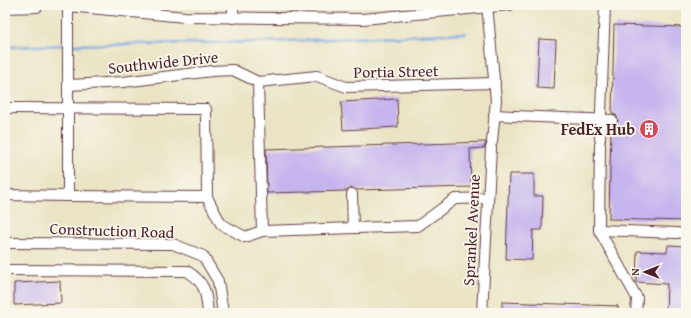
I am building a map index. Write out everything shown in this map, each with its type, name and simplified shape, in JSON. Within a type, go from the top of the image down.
[{"type":"street","points":[[5,8],[37,7],[37,5]]},
{"type":"street","points":[[68,196],[68,5],[185,17],[363,19],[510,5]]},
{"type":"street","points":[[233,5],[233,18]]},
{"type":"street","points":[[605,5],[600,142],[599,230],[637,298],[636,313]]},
{"type":"street","name":"Sprankel Avenue","points":[[482,313],[491,145],[496,100],[487,6]]},
{"type":"street","name":"Southwide Drive","points":[[69,85],[123,82],[212,71],[233,70],[258,82]]},
{"type":"street","name":"Portia Street","points":[[258,82],[317,76],[346,87],[495,83]]},
{"type":"street","points":[[258,82],[262,231]]},
{"type":"street","points":[[5,108],[206,110],[207,197],[221,224],[245,237],[262,231],[418,226],[455,199],[488,198]]},
{"type":"street","points":[[494,115],[612,120]]},
{"type":"street","points":[[352,194],[353,228]]},
{"type":"street","points":[[5,195],[207,197]]},
{"type":"street","points":[[599,230],[682,233]]},
{"type":"street","name":"Construction Road","points":[[5,243],[173,244],[203,256],[218,281],[223,313]]},
{"type":"street","points":[[5,270],[187,271],[197,277],[203,284],[207,296],[208,313]]},
{"type":"building","name":"FedEx Hub","points":[[614,25],[686,27],[686,221],[609,219],[611,126],[617,124],[618,120],[616,115],[612,113]]},
{"type":"building","points":[[539,39],[556,40],[554,89],[537,88]]},
{"type":"building","points":[[397,99],[398,127],[343,130],[341,102]]},
{"type":"building","points":[[486,142],[484,148],[470,149],[471,187],[357,190],[352,188],[346,191],[267,193],[266,149]]},
{"type":"building","points":[[509,174],[534,174],[534,196],[543,196],[542,230],[533,230],[532,260],[506,259]]},
{"type":"building","points":[[668,245],[686,246],[686,313],[666,313],[667,284],[636,282],[637,251],[667,252]]},
{"type":"building","points":[[60,281],[61,303],[14,305],[14,283]]},
{"type":"building","points":[[502,302],[618,306],[618,313],[502,313]]},
{"type":"waterway","points":[[71,45],[265,42],[466,33]]},
{"type":"waterway","points":[[5,47],[66,45]]},
{"type":"place","name":"FedEx Hub","points":[[649,129]]}]
